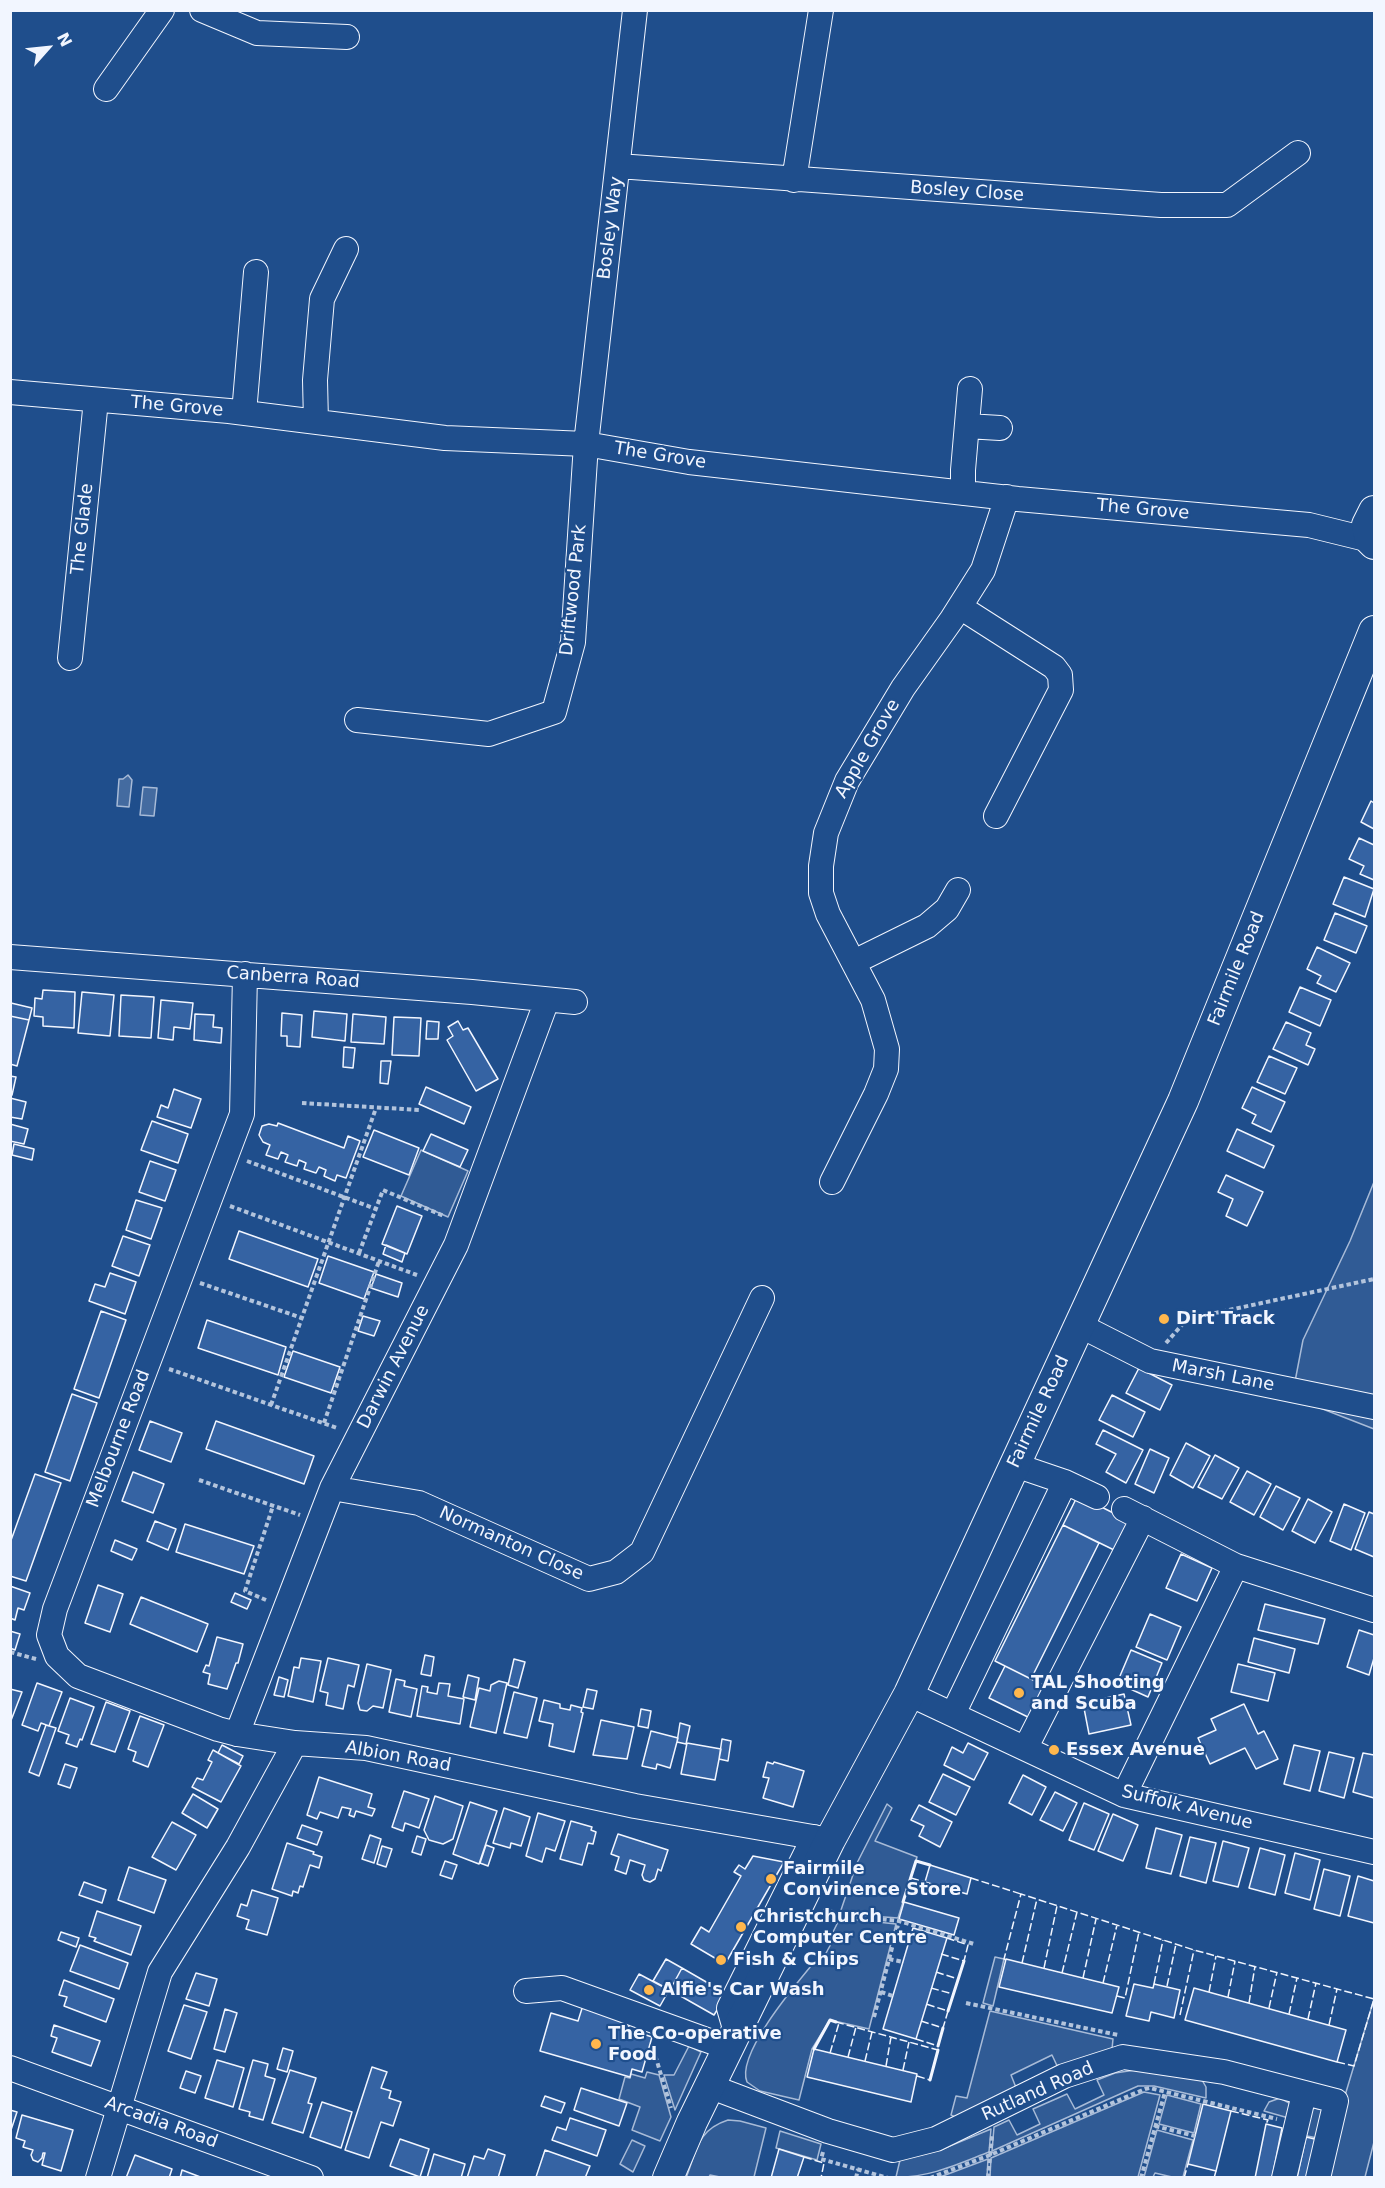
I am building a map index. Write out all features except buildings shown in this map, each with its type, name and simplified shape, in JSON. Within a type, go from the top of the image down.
[{"type":"main road","name":"Fairmile Road","points":[[668,2178],[709,2086],[802,1897],[822,1838],[909,1694],[1183,1101],[1374,631]]},
{"type":"street","points":[[106,89],[162,10]]},
{"type":"street","points":[[202,10],[257,33],[346,37]]},
{"type":"street","name":"Bosley Way","points":[[586,444],[635,10]]},
{"type":"street","points":[[794,180],[821,10]]},
{"type":"street","name":"Bosley Close","points":[[618,166],[1161,205],[1227,205],[1298,153]]},
{"type":"street","points":[[316,422],[315,380],[322,299],[346,249]]},
{"type":"street","points":[[244,413],[256,272]]},
{"type":"street","points":[[963,493],[970,389]]},
{"type":"street","name":"The Grove","points":[[10,392],[244,413],[445,438],[586,444],[689,462],[963,493],[1309,525],[1372,528]]},
{"type":"street","name":"The Glade","points":[[70,658],[96,400]]},
{"type":"street","points":[[967,426],[1000,428]]},
{"type":"street","name":"Driftwood Park","points":[[357,720],[489,734],[554,712],[573,642],[586,444]]},
{"type":"street","name":"Apple Grove","points":[[832,1182],[876,1094],[886,1069],[887,1049],[873,1000],[828,914],[821,893],[821,867],[826,832],[847,781],[903,688],[983,570],[1007,497]]},
{"type":"street","points":[[960,607],[1054,667],[1060,675],[1061,690],[996,816]]},
{"type":"street","points":[[854,962],[927,926],[947,909],[958,890]]},
{"type":"street","name":"Canberra Road","points":[[10,957],[575,1002]]},
{"type":"street","name":"Melbourne Road","points":[[245,974],[242,1114],[55,1610],[49,1635],[57,1656],[78,1677],[218,1729],[295,1743]]},
{"type":"street","name":"Darwin Avenue","points":[[237,1734],[332,1488],[456,1245],[547,1000]]},
{"type":"street","name":"Normanton Close","points":[[332,1488],[419,1503],[589,1579],[616,1572],[642,1552],[750,1309]]},
{"type":"street","name":"Marsh Lane","points":[[1079,1325],[1150,1361],[1374,1407]]},
{"type":"street","points":[[1015,1465],[1065,1482],[1097,1497]]},
{"type":"street","points":[[953,1714],[1065,1482]]},
{"type":"street","points":[[1026,1747],[1134,1513],[1236,1566],[1374,1610]]},
{"type":"street","points":[[1124,1795],[1236,1566]]},
{"type":"street","name":"Suffolk Avenue","points":[[909,1694],[1124,1795],[1374,1852]]},
{"type":"street","points":[[98,2178],[160,1972],[238,1846],[295,1743]]},
{"type":"street","name":"Albion Road","points":[[295,1743],[366,1748],[635,1806],[822,1838]]},
{"type":"street","points":[[526,1991],[562,1988],[733,2040],[729,2008],[822,1838]]},
{"type":"street","name":"Rutland Road","points":[[709,2086],[828,2131],[893,2150],[936,2139],[1064,2076],[1123,2057],[1224,2072],[1336,2102],[1318,2178]]},
{"type":"street","name":"Arcadia Road","points":[[10,2068],[311,2178]]},
{"type":"street","points":[[1284,2178],[1304,2094]]},
{"type":"path","points":[[302,1103],[420,1110]]},
{"type":"path","points":[[271,1405],[376,1108]]},
{"type":"path","points":[[227,1153],[376,1209]]},
{"type":"path","points":[[359,1253],[383,1190],[463,1224]]},
{"type":"path","points":[[210,1199],[437,1283]]},
{"type":"path","points":[[324,1423],[379,1261]]},
{"type":"path","points":[[180,1276],[302,1318]]},
{"type":"path","points":[[1150,1361],[1187,1319],[1374,1279]]},
{"type":"path","points":[[148,1362],[359,1436]]},
{"type":"path","points":[[199,1479],[319,1522]]},
{"type":"path","points":[[273,1506],[245,1590],[286,1609]]},
{"type":"path","points":[[802,1897],[838,1915],[899,1921],[974,1944]]},
{"type":"path","points":[[874,2017],[899,1921]]},
{"type":"path","points":[[889,1959],[903,1962]]},
{"type":"path","points":[[881,1992],[893,1996]]},
{"type":"path","points":[[966,2003],[1129,2037]]},
{"type":"path","points":[[647,2055],[656,2058],[673,2114],[692,2122]]},
{"type":"path","points":[[930,2178],[990,2155],[1140,2090],[1150,2088],[1280,2119]]},
{"type":"path","points":[[1141,2178],[1165,2092]]},
{"type":"path","points":[[986,2114],[992,2128],[988,2178]]},
{"type":"path","points":[[1155,2126],[1195,2136]]},
{"type":"path","points":[[856,2178],[858,2169]]},
{"type":"shaded area","points":[[128,775],[132,780],[129,807],[117,806],[119,779]]},
{"type":"shaded area","points":[[143,787],[157,788],[154,816],[140,815]]},
{"type":"shaded area","points":[[421,1150],[468,1171],[448,1217],[401,1196]]},
{"type":"shaded area","points":[[1374,1182],[1374,1429],[1292,1397],[1303,1340],[1350,1241]]},
{"type":"shaded area","points":[[887,1804],[892,1808],[875,1841],[917,1857],[898,1918],[844,1914],[841,1910],[857,1863]]},
{"type":"shaded area","points":[[840,1918],[896,1924],[869,2029],[830,2020],[812,2049],[799,2100],[760,2091],[747,2082],[746,2069],[751,2053],[760,2035],[786,1997],[821,1954],[825,1955],[832,1942],[829,1940]]},
{"type":"shaded area","points":[[995,1957],[1004,1959],[993,2006],[983,2003]]},
{"type":"shaded area","points":[[1374,1999],[1374,2142],[1365,2177],[1323,2178],[1325,2162]]},
{"type":"shaded area","points":[[990,2011],[1113,2039],[1112,2049],[1059,2070],[1052,2055],[1011,2075],[1017,2090],[957,2118],[951,2115],[956,2096],[967,2098]]},
{"type":"shaded area","points":[[689,2046],[701,2052],[675,2110],[664,2075],[674,2075]]},
{"type":"shaded area","points":[[1135,2070],[1202,2080],[1206,2087],[1206,2098],[1154,2086],[1138,2086],[992,2151],[994,2127],[1009,2120],[1017,2135],[1040,2124],[1033,2109],[1067,2094],[1075,2109],[1104,2095],[1097,2080],[1115,2073]]},
{"type":"shaded area","points":[[647,2072],[659,2075],[671,2117],[660,2141],[632,2130],[640,2107],[619,2099],[625,2077],[630,2078],[631,2074],[645,2078]]},
{"type":"shaded area","points":[[1144,2092],[1160,2095],[1138,2177],[990,2177],[991,2158]]},
{"type":"shaded area","points":[[1167,2095],[1201,2104],[1194,2133],[1159,2124]]},
{"type":"shaded area","points":[[1280,2098],[1291,2104],[1292,2119],[1264,2111],[1269,2102]]},
{"type":"shaded area","points":[[1314,2108],[1325,2110],[1328,2140],[1307,2136],[1303,2131],[1309,2111]]},
{"type":"shaded area","points":[[728,2120],[766,2128],[754,2177],[710,2175],[709,2177],[686,2178],[704,2135],[718,2124]]},
{"type":"shaded area","points":[[991,2129],[989,2152],[932,2173],[896,2177],[900,2160],[940,2150]]},
{"type":"shaded area","points":[[1157,2130],[1193,2140],[1183,2177],[1155,2173],[1153,2177],[1144,2177]]},
{"type":"shaded area","points":[[780,2131],[821,2144],[817,2160],[776,2148]]},
{"type":"shaded area","points":[[632,2140],[645,2146],[633,2172],[620,2164]]},
{"type":"shaded area","points":[[988,2159],[987,2177],[940,2177]]},
{"type":"fence","points":[[911,1878],[925,1882]]},
{"type":"fence","points":[[971,1878],[1021,1894]]},
{"type":"fence","points":[[1006,1960],[1004,1959],[1021,1894],[1194,1950],[1374,1999],[1354,2066],[1337,2062]]},
{"type":"fence","points":[[1022,1963],[1037,1899]]},
{"type":"fence","points":[[1044,1968],[1057,1906]]},
{"type":"fence","points":[[1062,1973],[1077,1912]]},
{"type":"fence","points":[[1083,1978],[1096,1919]]},
{"type":"fence","points":[[1103,1983],[1117,1925]]},
{"type":"fence","points":[[1117,1996],[1125,1998],[1139,1932]]},
{"type":"fence","points":[[941,1954],[964,1961],[968,1945],[947,1938]]},
{"type":"fence","points":[[1154,1984],[1163,1940]]},
{"type":"fence","points":[[1167,1986],[1176,1944]]},
{"type":"fence","points":[[1180,2015],[1194,1950]]},
{"type":"fence","points":[[1209,1992],[1216,1956]]},
{"type":"fence","points":[[1228,1997],[1235,1961]]},
{"type":"fence","points":[[1249,2003],[1255,1966]]},
{"type":"fence","points":[[936,1972],[958,1979]]},
{"type":"fence","points":[[1269,2008],[1277,1972]]},
{"type":"fence","points":[[1289,2014],[1297,1978]]},
{"type":"fence","points":[[1308,2019],[1316,1983]]},
{"type":"fence","points":[[931,1988],[953,1994]]},
{"type":"fence","points":[[1329,2025],[1337,1989]]},
{"type":"fence","points":[[921,2021],[943,2028],[948,2011],[926,2004]]},
{"type":"fence","points":[[836,2022],[938,2050]]},
{"type":"fence","points":[[830,2053],[839,2023]]},
{"type":"fence","points":[[848,2057],[856,2027]]},
{"type":"fence","points":[[865,2061],[872,2032]]},
{"type":"fence","points":[[886,2066],[891,2037]]},
{"type":"fence","points":[[916,2039],[938,2046]]},
{"type":"fence","points":[[903,2070],[909,2042]]},
{"type":"fence","points":[[917,2076],[930,2080]]},
{"type":"fence","points":[[1231,2111],[1268,2120],[1266,2124]]},
{"type":"fence","points":[[804,2157],[824,2163],[821,2178]]},
{"type":"fence","points":[[1184,2178],[1188,2164]]},
{"type":"fence","points":[[1214,2178],[1216,2171]]},
{"type":"wall","points":[[903,1902],[916,1861],[930,1865]]},
{"type":"wall","points":[[948,2011],[964,1961]]},
{"type":"wall","points":[[814,2049],[830,2020],[836,2022]]},
{"type":"wall","points":[[938,2046],[943,2028]]},
{"type":"wall","points":[[930,2080],[938,2050]]},
{"type":"place","name":"Dirt Track","points":[[1164,1319]]},
{"type":"place","name":"TAL Shooting and Scuba","points":[[1019,1693]]},
{"type":"place","name":"Essex Avenue","points":[[1054,1750]]},
{"type":"place","name":"Fairmile Convinence Store","points":[[771,1879]]},
{"type":"place","name":"Christchurch Computer Centre","points":[[741,1927]]},
{"type":"place","name":"Fish & Chips","points":[[721,1960]]},
{"type":"place","name":"Alfie's Car Wash","points":[[649,1990]]},
{"type":"place","name":"The Co-operative Food","points":[[596,2044]]}]
